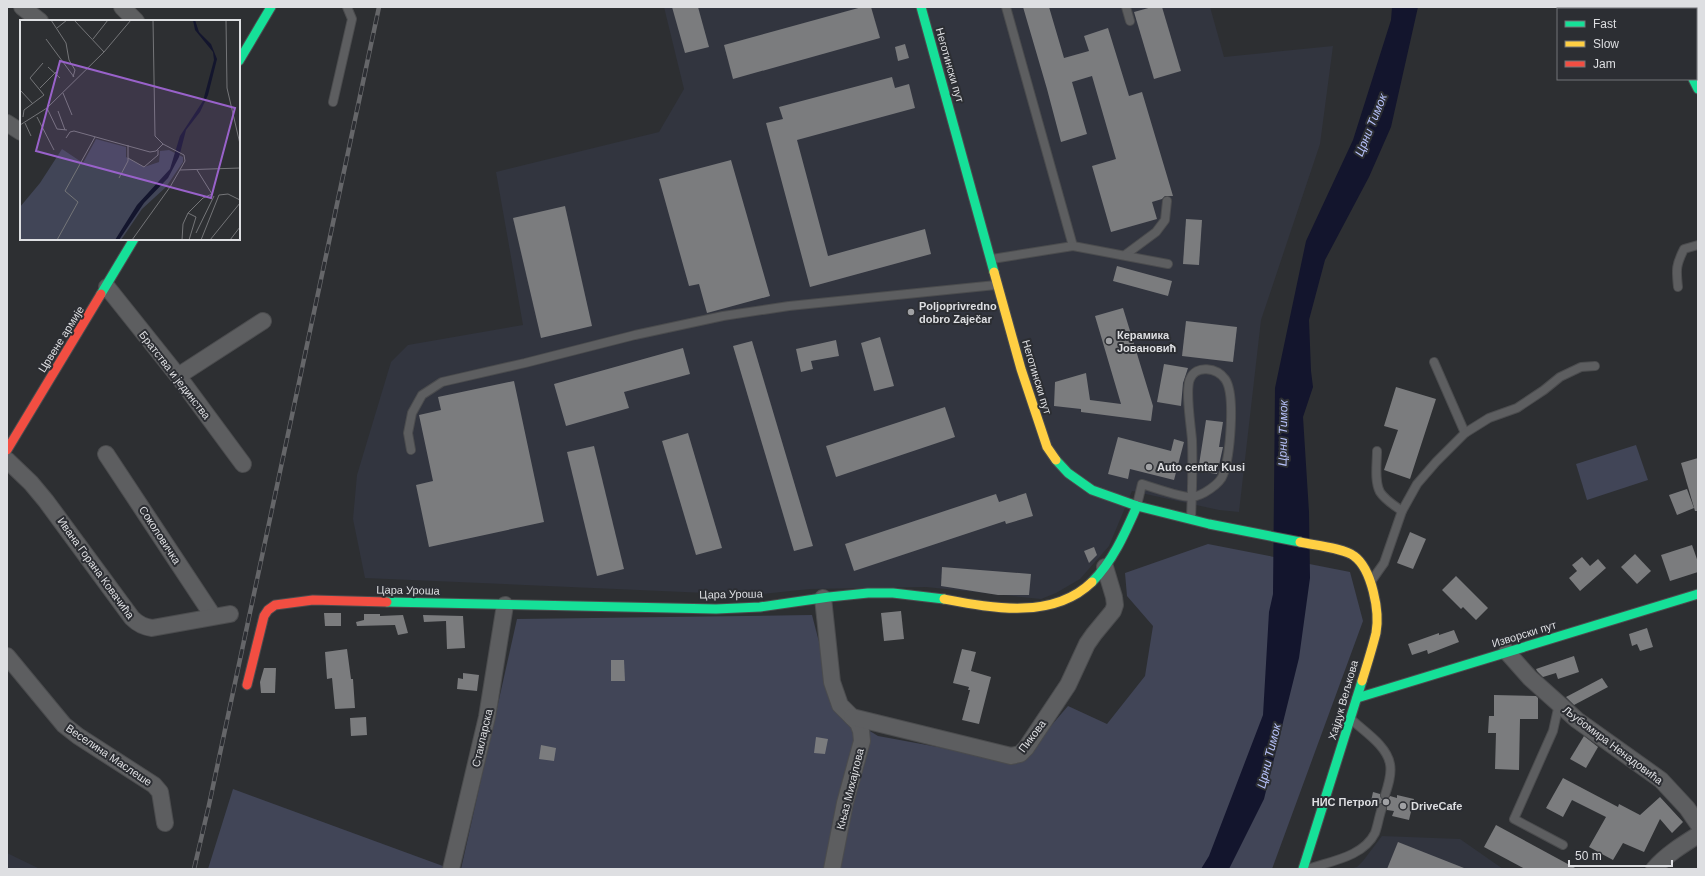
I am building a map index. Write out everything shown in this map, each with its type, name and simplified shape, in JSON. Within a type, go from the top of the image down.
[{"type":"street","points":[[22,7],[39,20]]},
{"type":"street","points":[[122,7],[135,20]]},
{"type":"street","points":[[240,59],[271,7]]},
{"type":"street","name":"Неготински пут","points":[[921,7],[992,259],[1021,369],[1047,447],[1068,473],[1080,483],[1092,490],[1137,506],[1209,524],[1338,550]]},
{"type":"street","points":[[1694,80],[1698,89]]},
{"type":"street","points":[[7,123],[20,131]]},
{"type":"street","name":"Црвене армије","points":[[7,450],[107,287],[133,240]]},
{"type":"street","name":"Братства и јединства","points":[[107,287],[178,376],[243,464]]},
{"type":"street","points":[[178,376],[263,321]]},
{"type":"street","name":"Соколовичка","points":[[106,454],[213,616]]},
{"type":"street","name":"Ивана Горана Ковачића","points":[[7,460],[46,500],[132,618],[138,624],[145,628],[152,628],[230,614]]},
{"type":"street","name":"Цара Уроша","points":[[247,685],[264,616],[275,605],[313,600],[505,605],[750,608],[860,594],[894,593],[992,606],[1019,608],[1059,602],[1076,595],[1105,567],[1119,544],[1137,506]]},
{"type":"street","name":"Хајдук Вељкова","points":[[1303,869],[1358,698],[1376,632],[1377,617],[1371,582],[1360,562],[1353,555],[1338,550]]},
{"type":"street","name":"Пикова","points":[[852,717],[1011,756],[1020,754],[1026,748],[1068,684],[1087,644],[1114,612],[1114,596],[1105,567]]},
{"type":"street","name":"Изворски пут","points":[[1358,698],[1698,594]]},
{"type":"street","name":"Књаз Михајлова","points":[[823,598],[832,682],[840,705],[858,723],[862,741],[845,803],[832,869]]},
{"type":"street","name":"Стакларска","points":[[451,869],[487,717],[505,605]]},
{"type":"street","name":"Љубомира Ненадовића","points":[[1507,652],[1530,678],[1576,720],[1661,780],[1687,808],[1698,824]]},
{"type":"street","name":"Веселина Маслеше","points":[[7,656],[64,725],[78,736],[154,785],[160,792],[165,823]]},
{"type":"street","points":[[1654,869],[1660,862],[1698,835]]},
{"type":"lane","points":[[333,102],[352,19],[347,7]]},
{"type":"lane","points":[[1006,7],[1073,246]]},
{"type":"lane","points":[[1126,7],[1130,21]]},
{"type":"lane","points":[[1124,255],[1156,232],[1165,220],[1167,201]]},
{"type":"lane","points":[[1678,287],[1676,270],[1678,261],[1684,249],[1698,245]]},
{"type":"lane","points":[[992,259],[1073,246],[1168,264]]},
{"type":"lane","points":[[411,450],[408,433],[412,413],[422,395],[442,382],[525,363],[634,335],[723,316],[789,306],[999,285]]},
{"type":"lane","points":[[1434,362],[1465,433]]},
{"type":"lane","points":[[1371,582],[1386,557],[1402,511],[1417,484],[1436,462],[1465,433],[1490,418],[1517,408],[1560,377],[1580,367],[1595,366]]},
{"type":"lane","points":[[1137,506],[1142,484],[1192,497],[1213,488],[1223,475],[1231,428],[1230,397],[1226,380],[1219,372],[1210,368],[1199,370],[1194,373],[1190,379],[1188,388],[1192,440],[1192,497],[1191,520]]},
{"type":"lane","points":[[1377,451],[1377,478],[1380,492],[1388,501],[1402,511]]},
{"type":"lane","points":[[1559,704],[1553,731],[1514,819],[1563,846]]},
{"type":"lane","points":[[1351,719],[1384,750],[1390,764],[1389,781],[1385,795]]},
{"type":"lane","points":[[1308,869],[1356,852],[1366,846],[1375,832],[1382,808]]},
{"type":"shaded area","points":[[664,7],[1210,7],[1224,57],[1333,46],[1320,144],[1261,320],[1239,512],[1219,510],[1132,491],[1109,546],[1080,579],[1056,593],[1041,599],[926,587],[810,589],[752,595],[365,578],[353,519],[357,475],[391,362],[408,345],[523,325],[496,172],[659,132],[684,89]]},
{"type":"shaded area","points":[[1636,445],[1648,480],[1587,500],[1576,464]]},
{"type":"shaded area","points":[[1208,544],[1350,572],[1363,621],[1272,869],[461,869],[517,619],[812,615],[837,711],[878,736],[1020,762],[1068,706],[1107,724],[1145,676],[1153,626],[1127,596],[1125,573]]},
{"type":"shaded area","points":[[233,789],[451,869],[208,869]]},
{"type":"shaded area","points":[[1382,836],[1460,839],[1503,869],[1349,869],[1357,867],[1363,861]]},
{"type":"shaded area","points":[[7,853],[40,869],[7,869]]},
{"type":"water","name":"Црни Тимок","points":[[1392,7],[1418,7],[1391,127],[1369,177],[1325,260],[1309,320],[1313,387],[1303,417],[1309,512],[1310,578],[1299,658],[1264,799],[1229,869],[1201,869],[1209,856],[1263,715],[1269,612],[1273,594],[1275,388],[1306,241],[1353,140],[1391,20]]},
{"type":"building","points":[[672,7],[698,7],[709,47],[685,53]]},
{"type":"building","points":[[862,7],[871,7],[880,38],[733,79],[724,45]]},
{"type":"building","points":[[1023,7],[1049,7],[1064,58],[1089,51],[1084,36],[1108,28],[1129,96],[1142,92],[1173,196],[1165,196],[1162,199],[1152,202],[1157,219],[1111,232],[1092,166],[1116,159],[1092,76],[1072,82],[1087,134],[1061,142]]},
{"type":"building","points":[[1152,7],[1162,7],[1181,71],[1154,79],[1134,12]]},
{"type":"building","points":[[905,44],[909,58],[898,61],[895,47]]},
{"type":"building","points":[[892,77],[895,88],[909,84],[915,108],[797,140],[828,256],[925,229],[931,254],[810,287],[766,123],[783,119],[779,107]]},
{"type":"building","points":[[731,160],[770,296],[707,313],[699,284],[689,286],[659,179]]},
{"type":"building","points":[[565,206],[592,326],[541,338],[513,218]]},
{"type":"building","points":[[1186,219],[1202,220],[1199,265],[1183,264]]},
{"type":"building","points":[[1117,266],[1172,281],[1168,296],[1113,281]]},
{"type":"building","points":[[1123,308],[1153,406],[1151,421],[1081,412],[1081,409],[1054,406],[1055,382],[1086,373],[1090,400],[1121,404],[1095,316]]},
{"type":"building","points":[[1186,321],[1237,327],[1233,362],[1182,356]]},
{"type":"building","points":[[880,337],[894,386],[874,391],[861,343]]},
{"type":"building","points":[[836,340],[839,356],[811,361],[813,369],[801,372],[796,349]]},
{"type":"building","points":[[752,341],[813,546],[794,551],[733,346]]},
{"type":"building","points":[[683,348],[690,374],[624,392],[629,408],[566,426],[554,384]]},
{"type":"building","points":[[1164,364],[1188,368],[1183,383],[1181,406],[1157,402]]},
{"type":"building","points":[[514,381],[544,522],[429,547],[416,485],[433,481],[419,415],[441,410],[438,397]]},
{"type":"building","points":[[1396,387],[1436,399],[1410,479],[1384,470],[1398,430],[1384,426]]},
{"type":"building","points":[[945,407],[955,437],[836,477],[826,446]]},
{"type":"building","points":[[1206,420],[1223,422],[1219,447],[1223,447],[1217,474],[1198,471]]},
{"type":"building","points":[[688,433],[722,548],[696,555],[662,441]]},
{"type":"building","points":[[1118,437],[1171,451],[1174,439],[1184,442],[1174,480],[1130,469],[1128,479],[1108,474]]},
{"type":"building","points":[[594,446],[624,569],[597,576],[567,452]]},
{"type":"building","points":[[1698,458],[1698,511],[1695,511],[1681,463]]},
{"type":"building","points":[[1687,489],[1694,508],[1677,515],[1669,495]]},
{"type":"building","points":[[1026,493],[1033,516],[1006,524],[1005,521],[854,571],[845,544],[996,494],[999,502]]},
{"type":"building","points":[[1410,532],[1426,539],[1413,569],[1397,563]]},
{"type":"building","points":[[1692,545],[1698,562],[1698,572],[1670,581],[1661,555]]},
{"type":"building","points":[[1094,547],[1097,555],[1089,563],[1084,551]]},
{"type":"building","points":[[1635,554],[1651,571],[1637,584],[1621,567]]},
{"type":"building","points":[[1582,557],[1590,566],[1598,559],[1606,568],[1580,591],[1569,578],[1577,571],[1572,565]]},
{"type":"building","points":[[942,567],[1031,574],[1029,595],[998,595],[941,586]]},
{"type":"building","points":[[1456,576],[1488,608],[1476,620],[1463,607],[1461,609],[1442,590]]},
{"type":"building","points":[[901,611],[904,639],[884,641],[881,613]]},
{"type":"building","points":[[324,613],[341,613],[341,626],[325,626]]},
{"type":"building","points":[[364,614],[380,614],[380,616],[403,615],[408,633],[398,635],[395,625],[357,626],[356,622],[364,620]]},
{"type":"building","points":[[423,615],[463,616],[465,648],[447,649],[446,621],[424,622]]},
{"type":"building","points":[[1647,628],[1653,647],[1640,651],[1637,644],[1632,646],[1629,634]]},
{"type":"building","points":[[1454,630],[1459,642],[1428,654],[1427,650],[1412,655],[1408,644],[1439,633],[1439,635]]},
{"type":"building","points":[[347,649],[351,679],[353,679],[355,708],[335,709],[332,678],[327,679],[325,652]]},
{"type":"building","points":[[962,649],[976,652],[971,671],[991,677],[979,724],[962,720],[970,690],[968,690],[969,687],[953,683]]},
{"type":"building","points":[[1574,656],[1579,672],[1558,679],[1556,673],[1543,677],[1536,669]]},
{"type":"building","points":[[611,660],[624,660],[625,681],[611,681]]},
{"type":"building","points":[[264,668],[276,668],[275,693],[261,693],[260,682]]},
{"type":"building","points":[[463,673],[479,675],[477,691],[457,689],[458,678],[463,679]]},
{"type":"building","points":[[1602,678],[1608,687],[1574,705],[1566,697]]},
{"type":"building","points":[[1494,695],[1536,696],[1538,698],[1538,719],[1520,719],[1519,770],[1495,769],[1496,733],[1488,733],[1489,716],[1494,716]]},
{"type":"building","points":[[366,717],[367,735],[351,736],[350,718]]},
{"type":"building","points":[[1584,736],[1598,747],[1586,768],[1570,759]]},
{"type":"building","points":[[816,737],[828,739],[825,754],[814,753]]},
{"type":"building","points":[[541,745],[556,748],[554,761],[539,759]]},
{"type":"building","points":[[1563,778],[1618,807],[1619,804],[1640,815],[1660,797],[1683,822],[1672,833],[1660,819],[1644,852],[1623,843],[1613,860],[1589,847],[1606,817],[1572,800],[1563,817],[1546,808]]},
{"type":"building","points":[[1373,792],[1380,794],[1381,798],[1384,800],[1388,799],[1390,796],[1397,798],[1397,795],[1414,799],[1409,820],[1392,816],[1394,811],[1387,810],[1384,803],[1379,804],[1376,807],[1370,806]]},
{"type":"building","points":[[1496,825],[1577,869],[1525,869],[1484,847]]},
{"type":"building","points":[[1398,842],[1464,868],[1464,869],[1387,869]]},
{"type":"railway","points":[[194,869],[209,805],[379,7]]},
{"type":"traffic: fast","points":[[240,59],[271,7]]},
{"type":"traffic: fast","points":[[921,7],[994,272]]},
{"type":"traffic: fast","points":[[1694,80],[1698,89]]},
{"type":"traffic: fast","points":[[101,294],[133,240]]},
{"type":"traffic: fast","points":[[1056,460],[1068,473],[1092,490],[1137,506],[1209,524],[1300,542]]},
{"type":"traffic: fast","points":[[1092,582],[1112,556],[1137,506]]},
{"type":"traffic: fast","points":[[387,602],[716,609],[760,607],[868,593],[893,593],[944,599]]},
{"type":"traffic: fast","points":[[1357,698],[1698,594]]},
{"type":"traffic: fast","points":[[1303,869],[1362,681]]},
{"type":"traffic: slow","points":[[994,272],[1021,369],[1047,447],[1056,460]]},
{"type":"traffic: slow","points":[[1300,542],[1349,553],[1360,562],[1366,571],[1376,603],[1377,624],[1376,633],[1362,681]]},
{"type":"traffic: slow","points":[[944,599],[1002,608],[1041,606],[1059,602],[1076,594],[1092,582]]},
{"type":"traffic: jam","points":[[7,450],[101,294]]},
{"type":"traffic: jam","points":[[247,685],[264,616],[268,610],[275,605],[313,600],[387,602]]},
{"type":"place","name":"Poljoprivredno dobro Zaječar","points":[[911,312]]},
{"type":"place","name":"Керамика Јовановић","points":[[1109,341]]},
{"type":"place","name":"Auto centar Kusi","points":[[1149,467]]},
{"type":"place","name":"НИС Петрол","points":[[1386,802]]},
{"type":"place","name":"DriveCafe","points":[[1403,806]]}]
